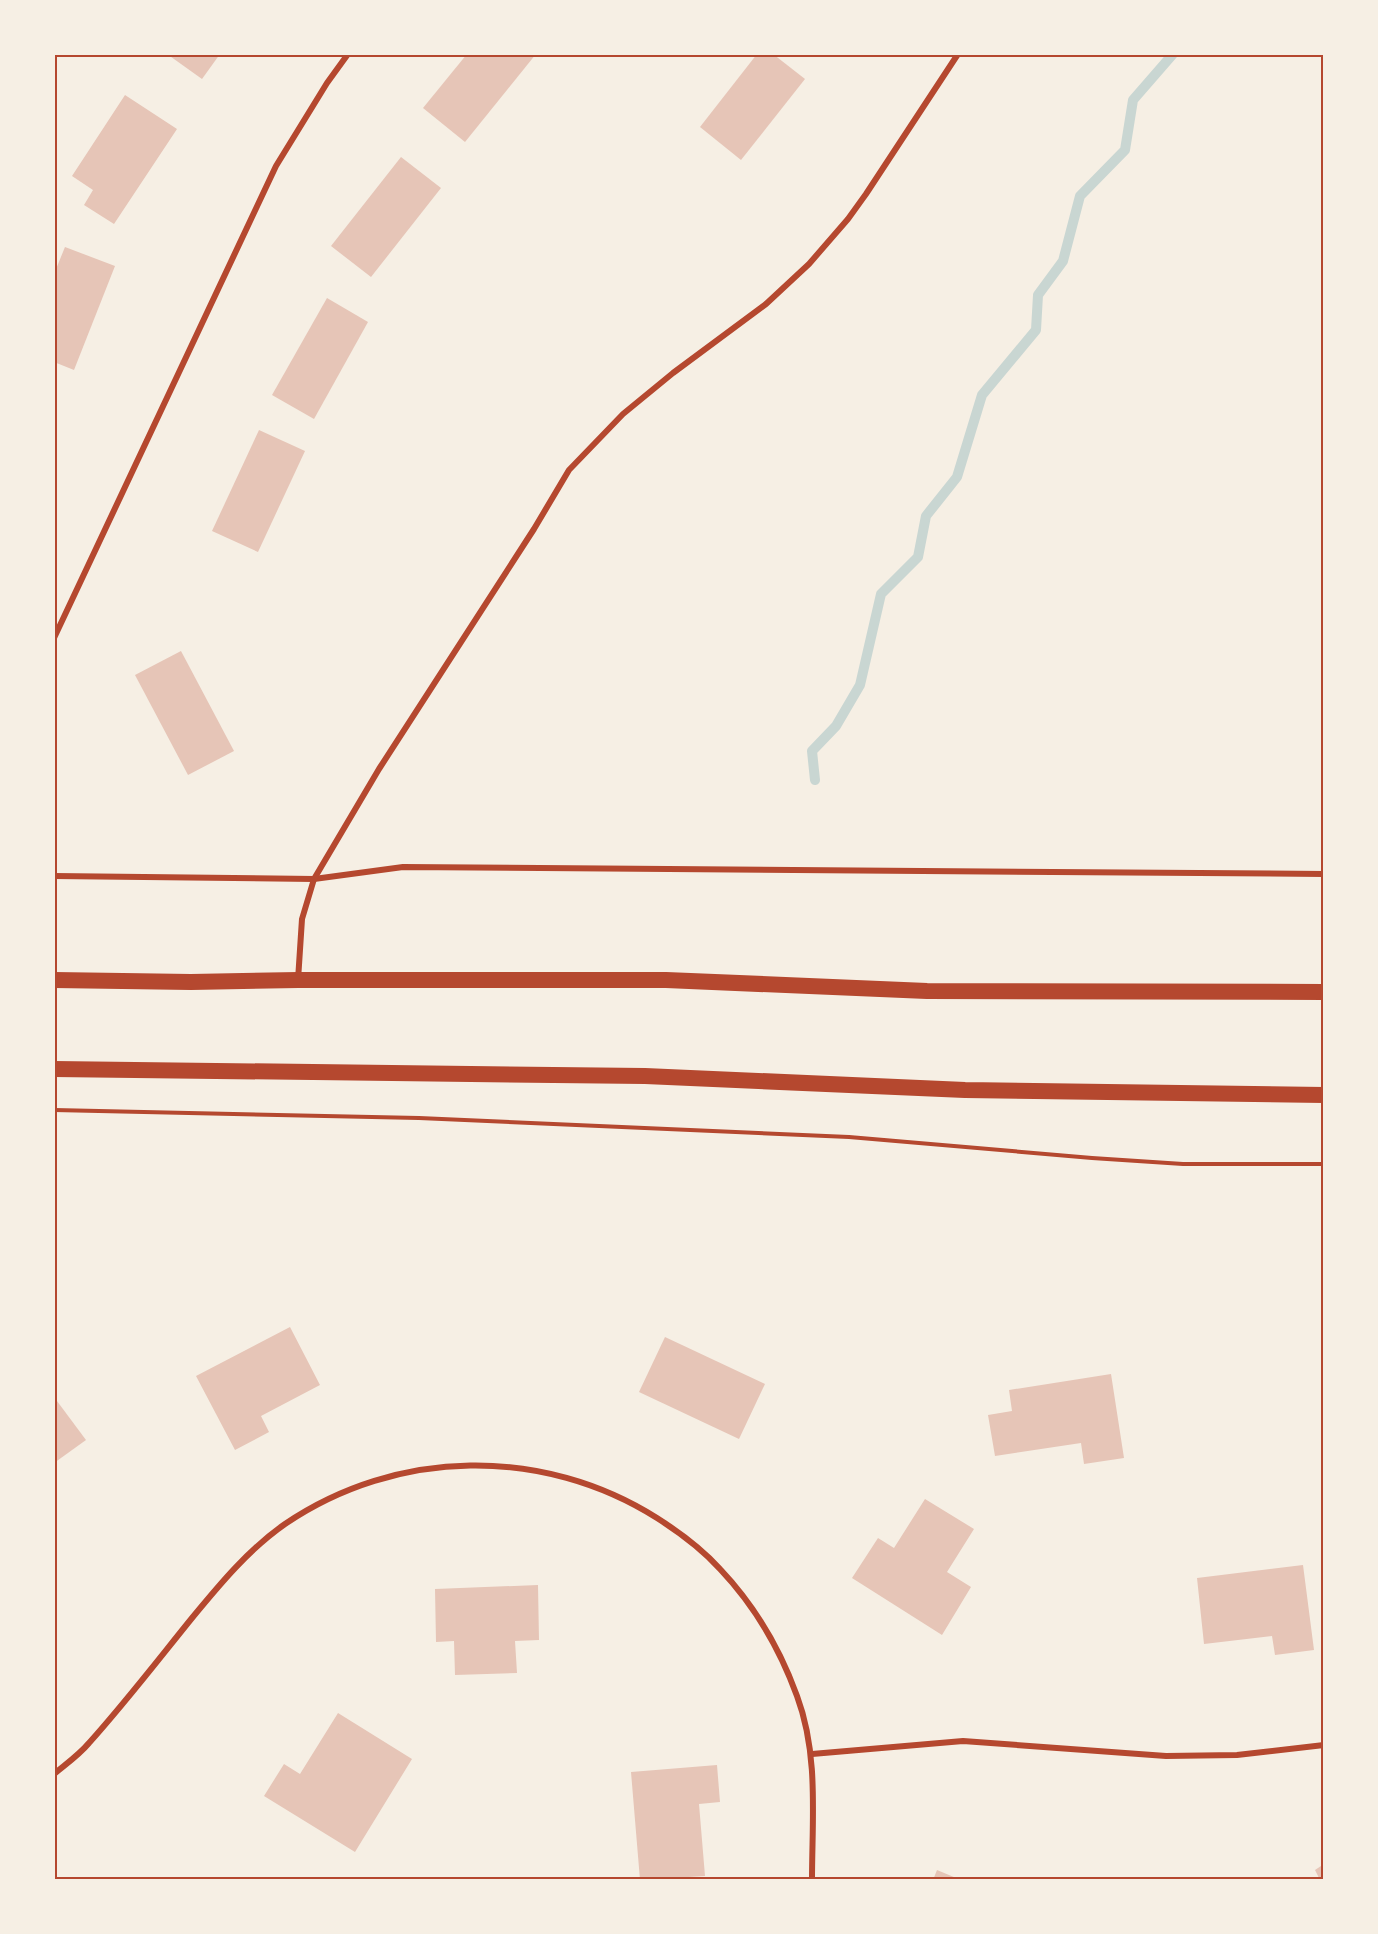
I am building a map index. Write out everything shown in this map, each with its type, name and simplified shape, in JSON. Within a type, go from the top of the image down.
[{"type":"highway","points":[[54,980],[191,982],[666,980],[927,991],[1324,992]]},
{"type":"highway","points":[[54,1069],[645,1076],[965,1090],[1324,1095]]},
{"type":"street","points":[[54,638],[276,166],[327,83],[348,54]]},
{"type":"street","points":[[298,980],[302,919],[314,879],[379,769],[534,529],[569,470],[622,414],[766,304],[809,264],[848,219],[958,54]]},
{"type":"street","points":[[54,876],[314,879],[403,867],[1324,874]]},
{"type":"street","points":[[54,1774],[87,1746],[215,1589],[243,1559],[285,1524],[333,1496],[366,1483],[414,1470],[465,1465],[527,1468],[583,1482],[635,1504],[678,1532],[719,1567],[753,1608],[780,1654],[799,1699],[812,1754],[812,1880]]},
{"type":"street","points":[[812,1754],[963,1741],[1166,1756],[1238,1755],[1324,1745]]},
{"type":"path","points":[[54,1110],[419,1118],[849,1137],[1183,1164],[1324,1164]]},
{"type":"building","points":[[167,54],[220,54],[202,79]]},
{"type":"building","points":[[467,54],[536,54],[465,142],[423,108]]},
{"type":"building","points":[[757,54],[773,54],[805,79],[741,160],[700,127]]},
{"type":"building","points":[[125,95],[177,129],[114,224],[84,205],[93,190],[72,176]]},
{"type":"building","points":[[401,157],[441,188],[371,277],[331,246]]},
{"type":"building","points":[[65,247],[115,266],[74,370],[54,362],[54,274]]},
{"type":"building","points":[[327,298],[368,322],[314,419],[272,395]]},
{"type":"building","points":[[259,430],[305,451],[258,552],[212,531]]},
{"type":"building","points":[[181,651],[234,751],[188,775],[135,675]]},
{"type":"building","points":[[290,1327],[320,1385],[261,1416],[269,1432],[235,1450],[196,1376]]},
{"type":"building","points":[[665,1337],[765,1384],[739,1439],[639,1392]]},
{"type":"building","points":[[1111,1374],[1124,1458],[1084,1464],[1081,1443],[995,1456],[988,1415],[1012,1411],[1009,1390]]},
{"type":"building","points":[[54,1397],[86,1440],[54,1463]]},
{"type":"building","points":[[925,1499],[974,1529],[947,1572],[971,1587],[942,1635],[852,1578],[878,1538],[894,1548]]},
{"type":"building","points":[[1303,1565],[1314,1650],[1275,1655],[1272,1636],[1204,1644],[1197,1578]]},
{"type":"building","points":[[538,1585],[539,1640],[515,1641],[517,1673],[455,1675],[454,1641],[436,1642],[435,1589]]},
{"type":"building","points":[[338,1713],[412,1759],[355,1852],[264,1796],[284,1764],[300,1774]]},
{"type":"building","points":[[717,1765],[720,1802],[699,1804],[705,1876],[640,1880],[631,1772]]},
{"type":"building","points":[[1324,1864],[1324,1880],[1320,1880],[1315,1870]]},
{"type":"building","points":[[937,1870],[961,1880],[933,1880]]},
{"type":"waterway","points":[[815,780],[812,751],[836,726],[860,685],[881,594],[918,557],[926,516],[957,477],[982,395],[1036,330],[1038,295],[1063,261],[1080,196],[1125,150],[1133,100],[1173,54]]}]
